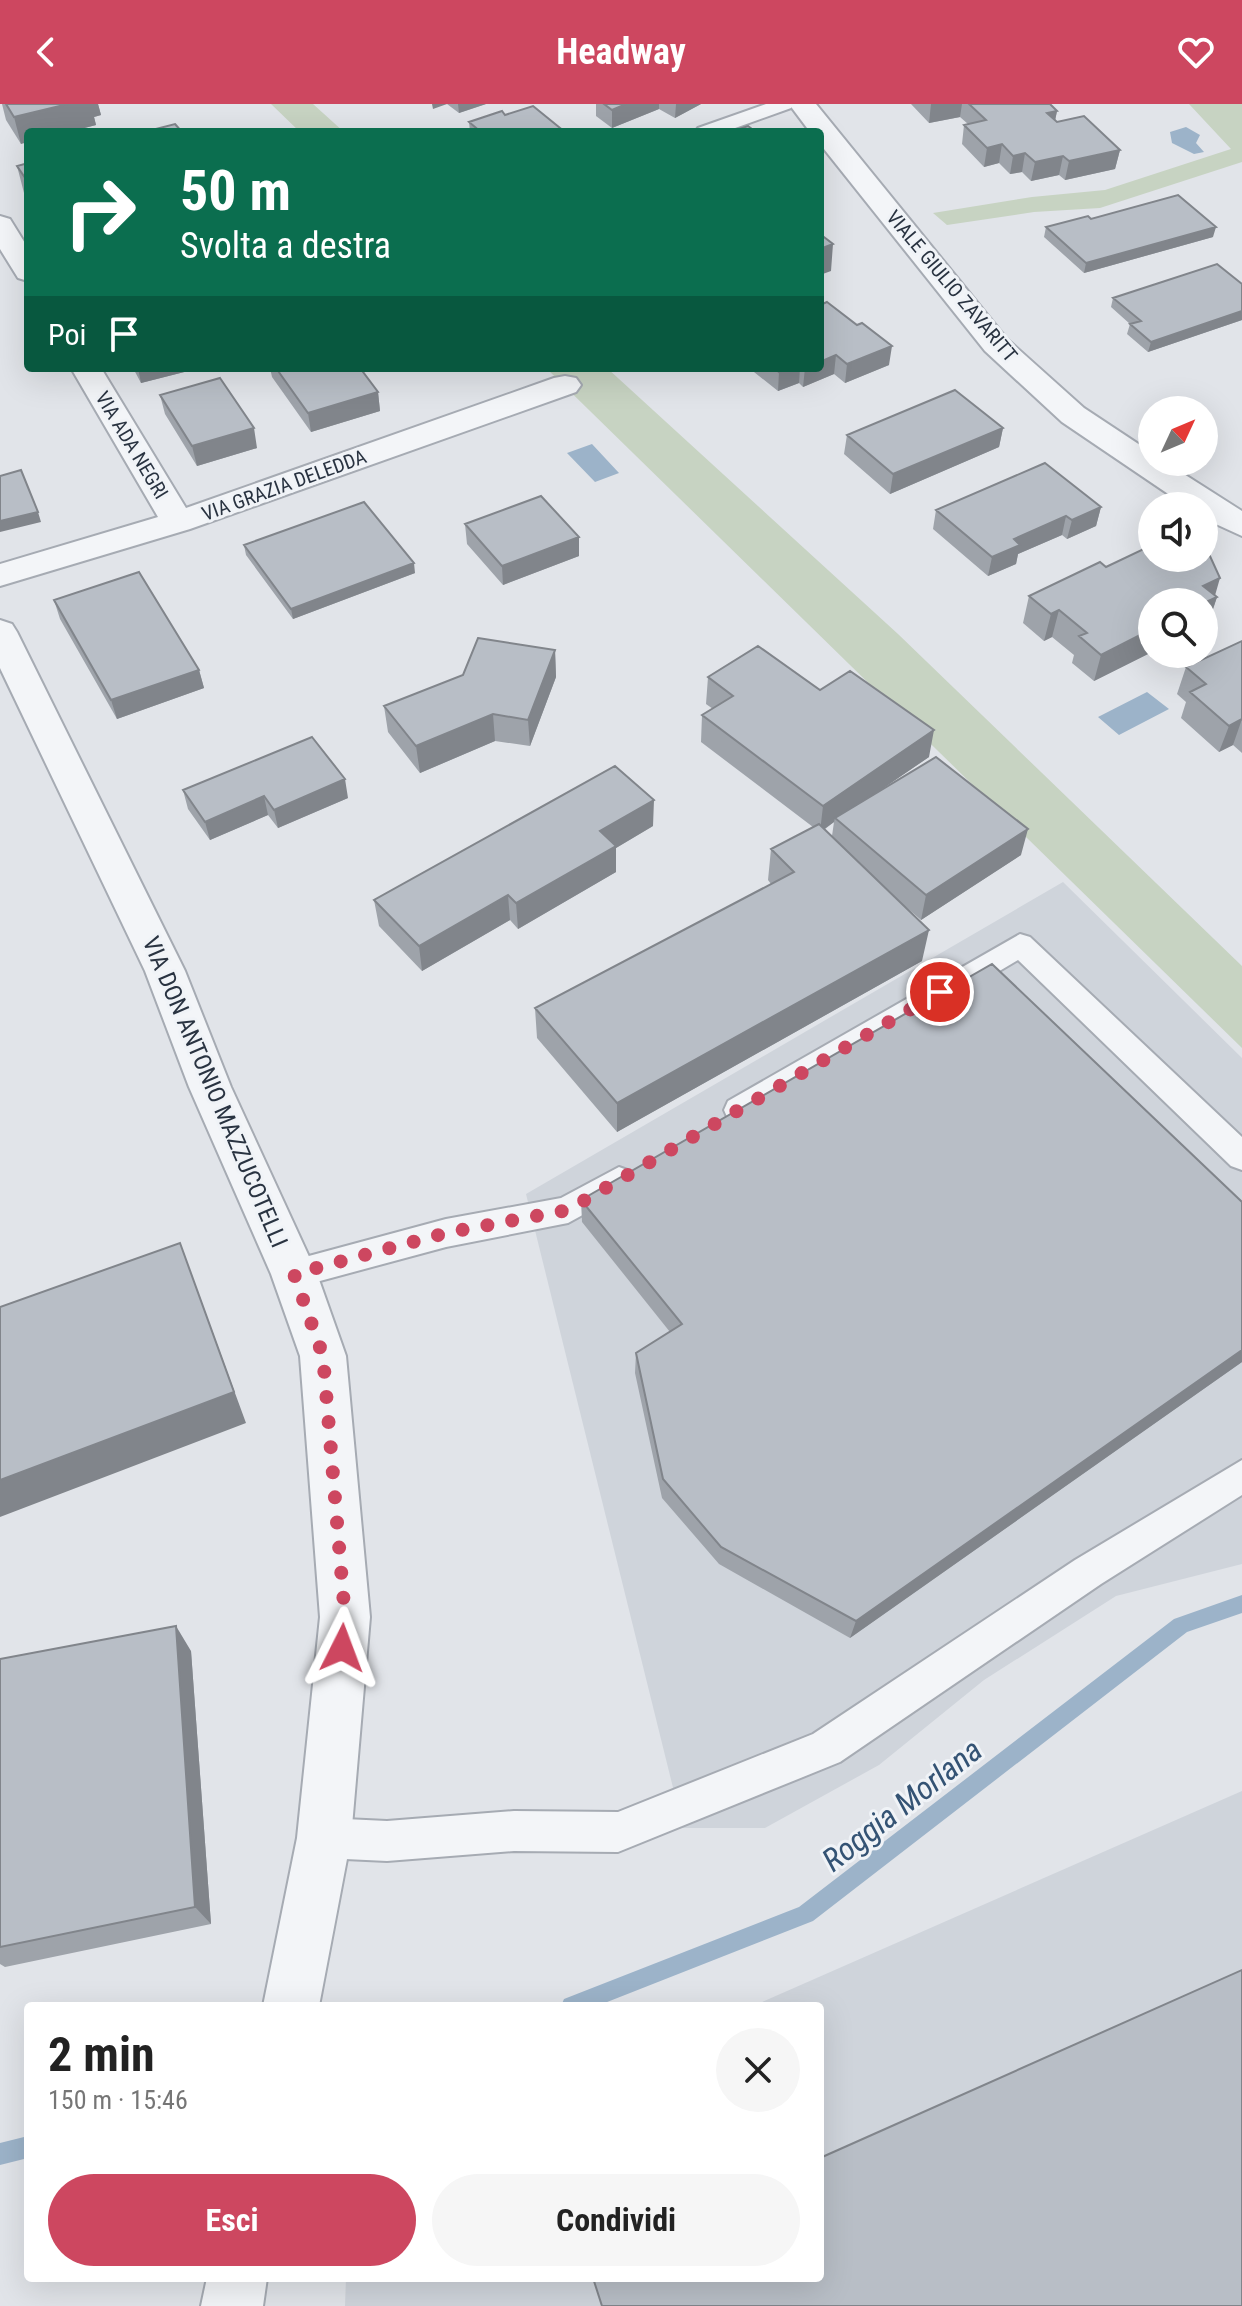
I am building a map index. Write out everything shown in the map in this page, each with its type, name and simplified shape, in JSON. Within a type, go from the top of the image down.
[{"type":"street","name":"VIALE GIULIO ZAVARITT","points":[[802,104],[821,128]]},
{"type":"street","name":"VIALE GIULIO ZAVARITT","points":[[824,131],[996,345],[1073,415],[1219,513],[1242,525]]},
{"type":"street","points":[[0,225],[24,265]]},
{"type":"street","name":"VIA ADA NEGRI","points":[[88,372],[178,522]]},
{"type":"street","name":"VIA GRAZIA DELEDDA","points":[[0,575],[178,522],[565,385]]},
{"type":"street","name":"VIA DON ANTONIO MAZZUCOTELLI","points":[[0,632],[165,971],[210,1087],[294,1274],[323,1356],[345,1617],[324,1838],[292,2002]]},
{"type":"street","points":[[232,2306],[236,2282]]},
{"type":"lane","points":[[716,128],[784,104]]},
{"type":"lane","points":[[718,1122],[1020,945],[1242,1157]]},
{"type":"lane","points":[[294,1274],[446,1233],[568,1210],[650,1162]]},
{"type":"lane","points":[[324,1838],[387,1841],[514,1831],[618,1832],[826,1748],[1088,1572],[1242,1476]]},
{"type":"shaded area","points":[[1063,882],[1242,1058],[1242,1564],[1116,1596],[984,1680],[879,1765],[765,1828],[683,1828],[526,1194]]},
{"type":"shaded area","points":[[1242,1791],[1242,2306],[345,2306],[346,2282],[824,2282],[824,2002],[762,2002]]},
{"type":"green space","points":[[271,104],[313,104],[340,128],[296,128]]},
{"type":"green space","points":[[1189,104],[1242,104],[1242,162],[1100,208],[1034,212],[947,225],[933,213],[1032,197],[1105,190],[1231,149]]},
{"type":"green space","points":[[550,372],[611,372],[898,634],[1242,966],[1242,1048]]},
{"type":"water","points":[[1186,127],[1200,135],[1196,143],[1204,152],[1194,154],[1172,143],[1170,132]]},
{"type":"water","points":[[592,444],[619,473],[595,482],[567,453]]},
{"type":"water","points":[[1147,692],[1169,709],[1119,735],[1098,717]]},
{"type":"building","points":[[6,104],[68,104],[14,117]]},
{"type":"building","points":[[604,104],[626,104],[612,110]]},
{"type":"building","points":[[969,104],[1050,104],[1057,111],[1047,113],[1057,122],[1084,116],[1120,150],[1069,161],[1063,156],[1035,162],[1025,153],[1013,156],[1002,144],[987,148],[964,125],[986,120]]},
{"type":"building","points":[[533,106],[560,128],[476,128],[469,122],[502,111],[505,115]]},
{"type":"building","points":[[24,164],[24,176],[17,166]]},
{"type":"building","points":[[1178,195],[1216,227],[1086,263],[1046,227],[1088,216],[1091,219]]},
{"type":"building","points":[[824,237],[833,244],[824,247]]},
{"type":"building","points":[[1217,264],[1242,284],[1242,311],[1151,342],[1130,324],[1141,321],[1113,298]]},
{"type":"building","points":[[827,302],[857,325],[862,323],[892,346],[847,364],[836,355],[824,360],[824,303]]},
{"type":"building","points":[[279,372],[363,372],[378,392],[308,413]]},
{"type":"building","points":[[220,378],[254,428],[192,446],[160,395]]},
{"type":"building","points":[[955,390],[1003,428],[893,474],[847,435]]},
{"type":"building","points":[[1045,463],[1101,507],[1072,520],[1066,516],[1014,539],[1020,545],[992,557],[936,510]]},
{"type":"building","points":[[21,470],[38,512],[0,521],[0,476]]},
{"type":"building","points":[[541,496],[579,537],[502,566],[465,524]]},
{"type":"building","points":[[364,502],[414,563],[291,609],[244,545]]},
{"type":"building","points":[[1138,552],[1138,572],[1217,572],[1220,578],[1203,586],[1206,588],[1138,588],[1138,636],[1101,655],[1079,636],[1087,633],[1059,610],[1051,614],[1029,596],[1100,562],[1106,567]]},
{"type":"building","points":[[139,572],[199,670],[111,700],[54,600]]},
{"type":"building","points":[[478,638],[555,650],[528,720],[493,714],[416,746],[384,706],[463,675]]},
{"type":"building","points":[[1242,641],[1242,719],[1229,726],[1190,692],[1206,684],[1187,668],[1218,668],[1218,652]]},
{"type":"building","points":[[758,646],[820,690],[850,671],[934,730],[823,806],[702,715],[733,696],[708,677]]},
{"type":"building","points":[[312,737],[345,779],[274,810],[264,796],[205,822],[183,790]]},
{"type":"building","points":[[936,757],[1028,829],[926,895],[835,818]]},
{"type":"building","points":[[615,766],[654,800],[600,831],[616,846],[516,903],[508,895],[419,946],[374,900]]},
{"type":"building","points":[[819,824],[929,930],[617,1103],[535,1008],[794,872],[771,849]]},
{"type":"building","points":[[992,964],[1242,1202],[1242,1350],[856,1621],[721,1547],[663,1479],[636,1353],[682,1324],[581,1200]]},
{"type":"building","points":[[180,1243],[234,1392],[0,1480],[0,1307]]},
{"type":"building","points":[[176,1626],[195,1907],[0,1947],[0,1659]]},
{"type":"building","points":[[1242,1970],[1242,2306],[602,2306],[594,2282],[824,2282],[824,2156]]},
{"type":"waterway","name":"Roggia Morlana","points":[[581,2002],[806,1914],[1181,1625],[1242,1604]]},
{"type":"waterway","name":"Roggia Morlana","points":[[0,2154],[24,2148]]},
{"type":"route","points":[[342,1648],[345,1617],[323,1356],[294,1274],[446,1233],[568,1210],[940,992]]}]
